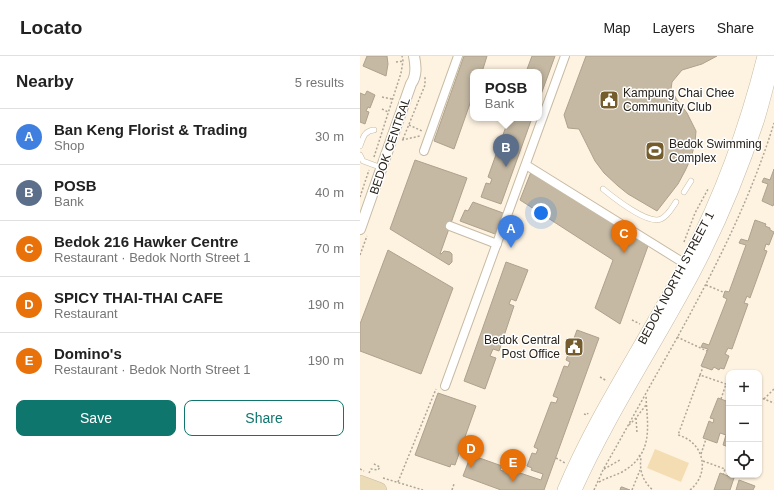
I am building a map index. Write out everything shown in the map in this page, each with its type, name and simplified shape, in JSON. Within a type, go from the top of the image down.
[{"type":"main road","points":[[364,478],[380,484]]},
{"type":"street","points":[[424,150],[458,56]]},
{"type":"street","points":[[542,120],[565,56]]},
{"type":"street","name":"BEDOK NORTH STREET 1","points":[[564,490],[596,424],[686,264],[707,220],[736,150],[754,97],[764,56]]},
{"type":"street","name":"BEDOK CENTRAL","points":[[360,229],[411,84],[412,66],[410,58]]},
{"type":"street","name":"BEDOK NORTH STREET 1","points":[[575,490],[594,450],[705,250],[724,208],[745,154],[757,120],[774,58]]},
{"type":"street","points":[[442,385],[497,244],[542,121]]},
{"type":"street","points":[[526,165],[679,260]]},
{"type":"street","points":[[450,226],[497,244]]},
{"type":"lane","points":[[360,146],[365,134],[374,130]]},
{"type":"lane","points":[[360,155],[363,161],[382,168]]},
{"type":"lane","points":[[684,192],[691,181]]},
{"type":"lane","points":[[603,189],[630,208],[654,220],[661,219],[665,216],[676,202]]},
{"type":"path","points":[[402,56],[410,58]]},
{"type":"path","points":[[396,62],[410,58]]},
{"type":"path","points":[[360,197],[401,73],[410,58]]},
{"type":"path","points":[[382,97],[393,99]]},
{"type":"path","points":[[382,109],[388,112]]},
{"type":"path","points":[[594,490],[603,470],[646,395],[723,250],[752,183],[774,123]]},
{"type":"path","points":[[409,125],[430,134]]},
{"type":"path","points":[[402,140],[430,134]]},
{"type":"path","points":[[679,260],[684,249],[685,236],[710,185]]},
{"type":"path","points":[[705,285],[723,292]]},
{"type":"path","points":[[632,320],[643,326]]},
{"type":"path","points":[[677,337],[707,351]]},
{"type":"path","points":[[690,490],[700,479],[702,461],[698,449],[691,441],[678,435],[703,367]]},
{"type":"path","points":[[700,374],[726,384],[721,399]]},
{"type":"path","points":[[600,377],[604,379]]},
{"type":"path","points":[[398,482],[442,385]]},
{"type":"path","points":[[774,389],[764,399],[774,403]]},
{"type":"path","points":[[598,482],[626,470],[639,456],[644,447],[648,434],[646,395]]},
{"type":"path","points":[[628,426],[646,405]]},
{"type":"path","points":[[636,418],[637,434]]},
{"type":"path","points":[[700,455],[706,439]]},
{"type":"path","points":[[632,490],[640,468],[642,458],[639,456]]},
{"type":"path","points":[[556,458],[561,461]]},
{"type":"path","points":[[603,470],[620,460]]},
{"type":"path","points":[[702,461],[725,469],[723,474]]},
{"type":"path","points":[[364,478],[371,469],[378,470],[380,467],[372,463]]},
{"type":"path","points":[[640,468],[646,482],[653,490]]},
{"type":"path","points":[[360,469],[364,478]]},
{"type":"path","points":[[364,478],[375,475]]},
{"type":"path","points":[[380,484],[398,482],[423,490]]},
{"type":"path","points":[[452,490],[454,484]]},
{"type":"shaded area","points":[[655,449],[689,463],[681,482],[647,468]]},
{"type":"building","points":[[367,56],[387,56],[388,64],[386,76],[363,66]]},
{"type":"building","points":[[464,56],[487,56],[483,69],[470,69],[470,104],[454,149],[434,141]]},
{"type":"building","points":[[532,56],[555,56],[542,92],[542,69],[527,69]]},
{"type":"building","points":[[586,56],[717,56],[702,64],[682,70],[672,82],[671,89],[687,113],[696,131],[695,143],[691,158],[678,184],[657,211],[628,194],[604,173],[595,161],[579,129],[568,128],[564,115]]},
{"type":"building","points":[[367,91],[375,95],[370,108],[368,107],[366,111],[369,112],[365,124],[360,122],[360,93],[365,95]]},
{"type":"building","points":[[508,121],[531,121],[501,204],[481,197],[486,183],[490,184],[492,179],[488,177]]},
{"type":"building","points":[[415,160],[467,178],[440,254],[444,251],[452,254],[452,262],[449,265],[390,229]]},
{"type":"building","points":[[774,169],[773,206],[762,201],[768,184],[762,182],[764,178],[770,180]]},
{"type":"building","points":[[531,172],[648,246],[620,324],[595,308],[613,260],[520,200]]},
{"type":"building","points":[[473,202],[503,213],[495,234],[460,221],[465,210],[468,211]]},
{"type":"building","points":[[755,220],[766,224],[765,226],[774,232],[769,245],[766,244],[764,250],[767,251],[750,298],[747,296],[744,303],[748,304],[732,349],[728,348],[725,354],[729,356],[724,369],[720,368],[719,370],[714,367],[712,370],[701,366],[708,349],[701,347],[703,343],[709,345],[727,299],[723,297],[725,291],[729,292],[746,245],[739,243],[741,239],[748,241]]},
{"type":"building","points":[[388,250],[453,288],[421,374],[360,351],[360,324]]},
{"type":"building","points":[[506,262],[528,270],[516,301],[511,299],[509,304],[514,306],[499,351],[493,349],[490,356],[496,358],[485,389],[464,381]]},
{"type":"building","points":[[577,330],[599,338],[544,490],[501,490],[463,476],[471,455],[502,466],[500,470],[509,473],[511,470],[541,480],[543,474],[531,470],[532,468],[527,466],[532,453],[536,454],[538,449],[534,447],[551,402],[556,403],[558,398],[553,396],[564,366],[568,367],[570,362],[566,360]]},
{"type":"building","points":[[438,393],[476,406],[455,465],[451,464],[450,467],[415,455]]},
{"type":"building","points":[[718,398],[726,401],[726,435],[720,433],[717,443],[703,438],[709,421],[713,423],[714,419],[710,418]]},
{"type":"building","points":[[726,435],[726,446],[723,445]]},
{"type":"building","points":[[720,473],[726,475],[726,478],[734,478],[730,490],[714,490]]},
{"type":"building","points":[[739,480],[755,486],[753,490],[736,490]]},
{"type":"building","points":[[622,487],[630,490],[620,490]]},
{"type":"place","name":"Kampung Chai Chee Community Club","points":[[609,100]]},
{"type":"place","name":"Bedok Swimming Complex","points":[[655,151]]},
{"type":"place","name":"POSB","points":[[506,167]]},
{"type":"place","name":"Ban Keng Florist & Trading","points":[[511,248]]},
{"type":"place","name":"Bedok 216 Hawker Centre","points":[[624,253]]},
{"type":"place","name":"Bedok Central Post Office","points":[[574,347]]},
{"type":"place","name":"SPICY THAI-THAI CAFE","points":[[471,468]]},
{"type":"place","name":"Domino's","points":[[513,482]]}]
